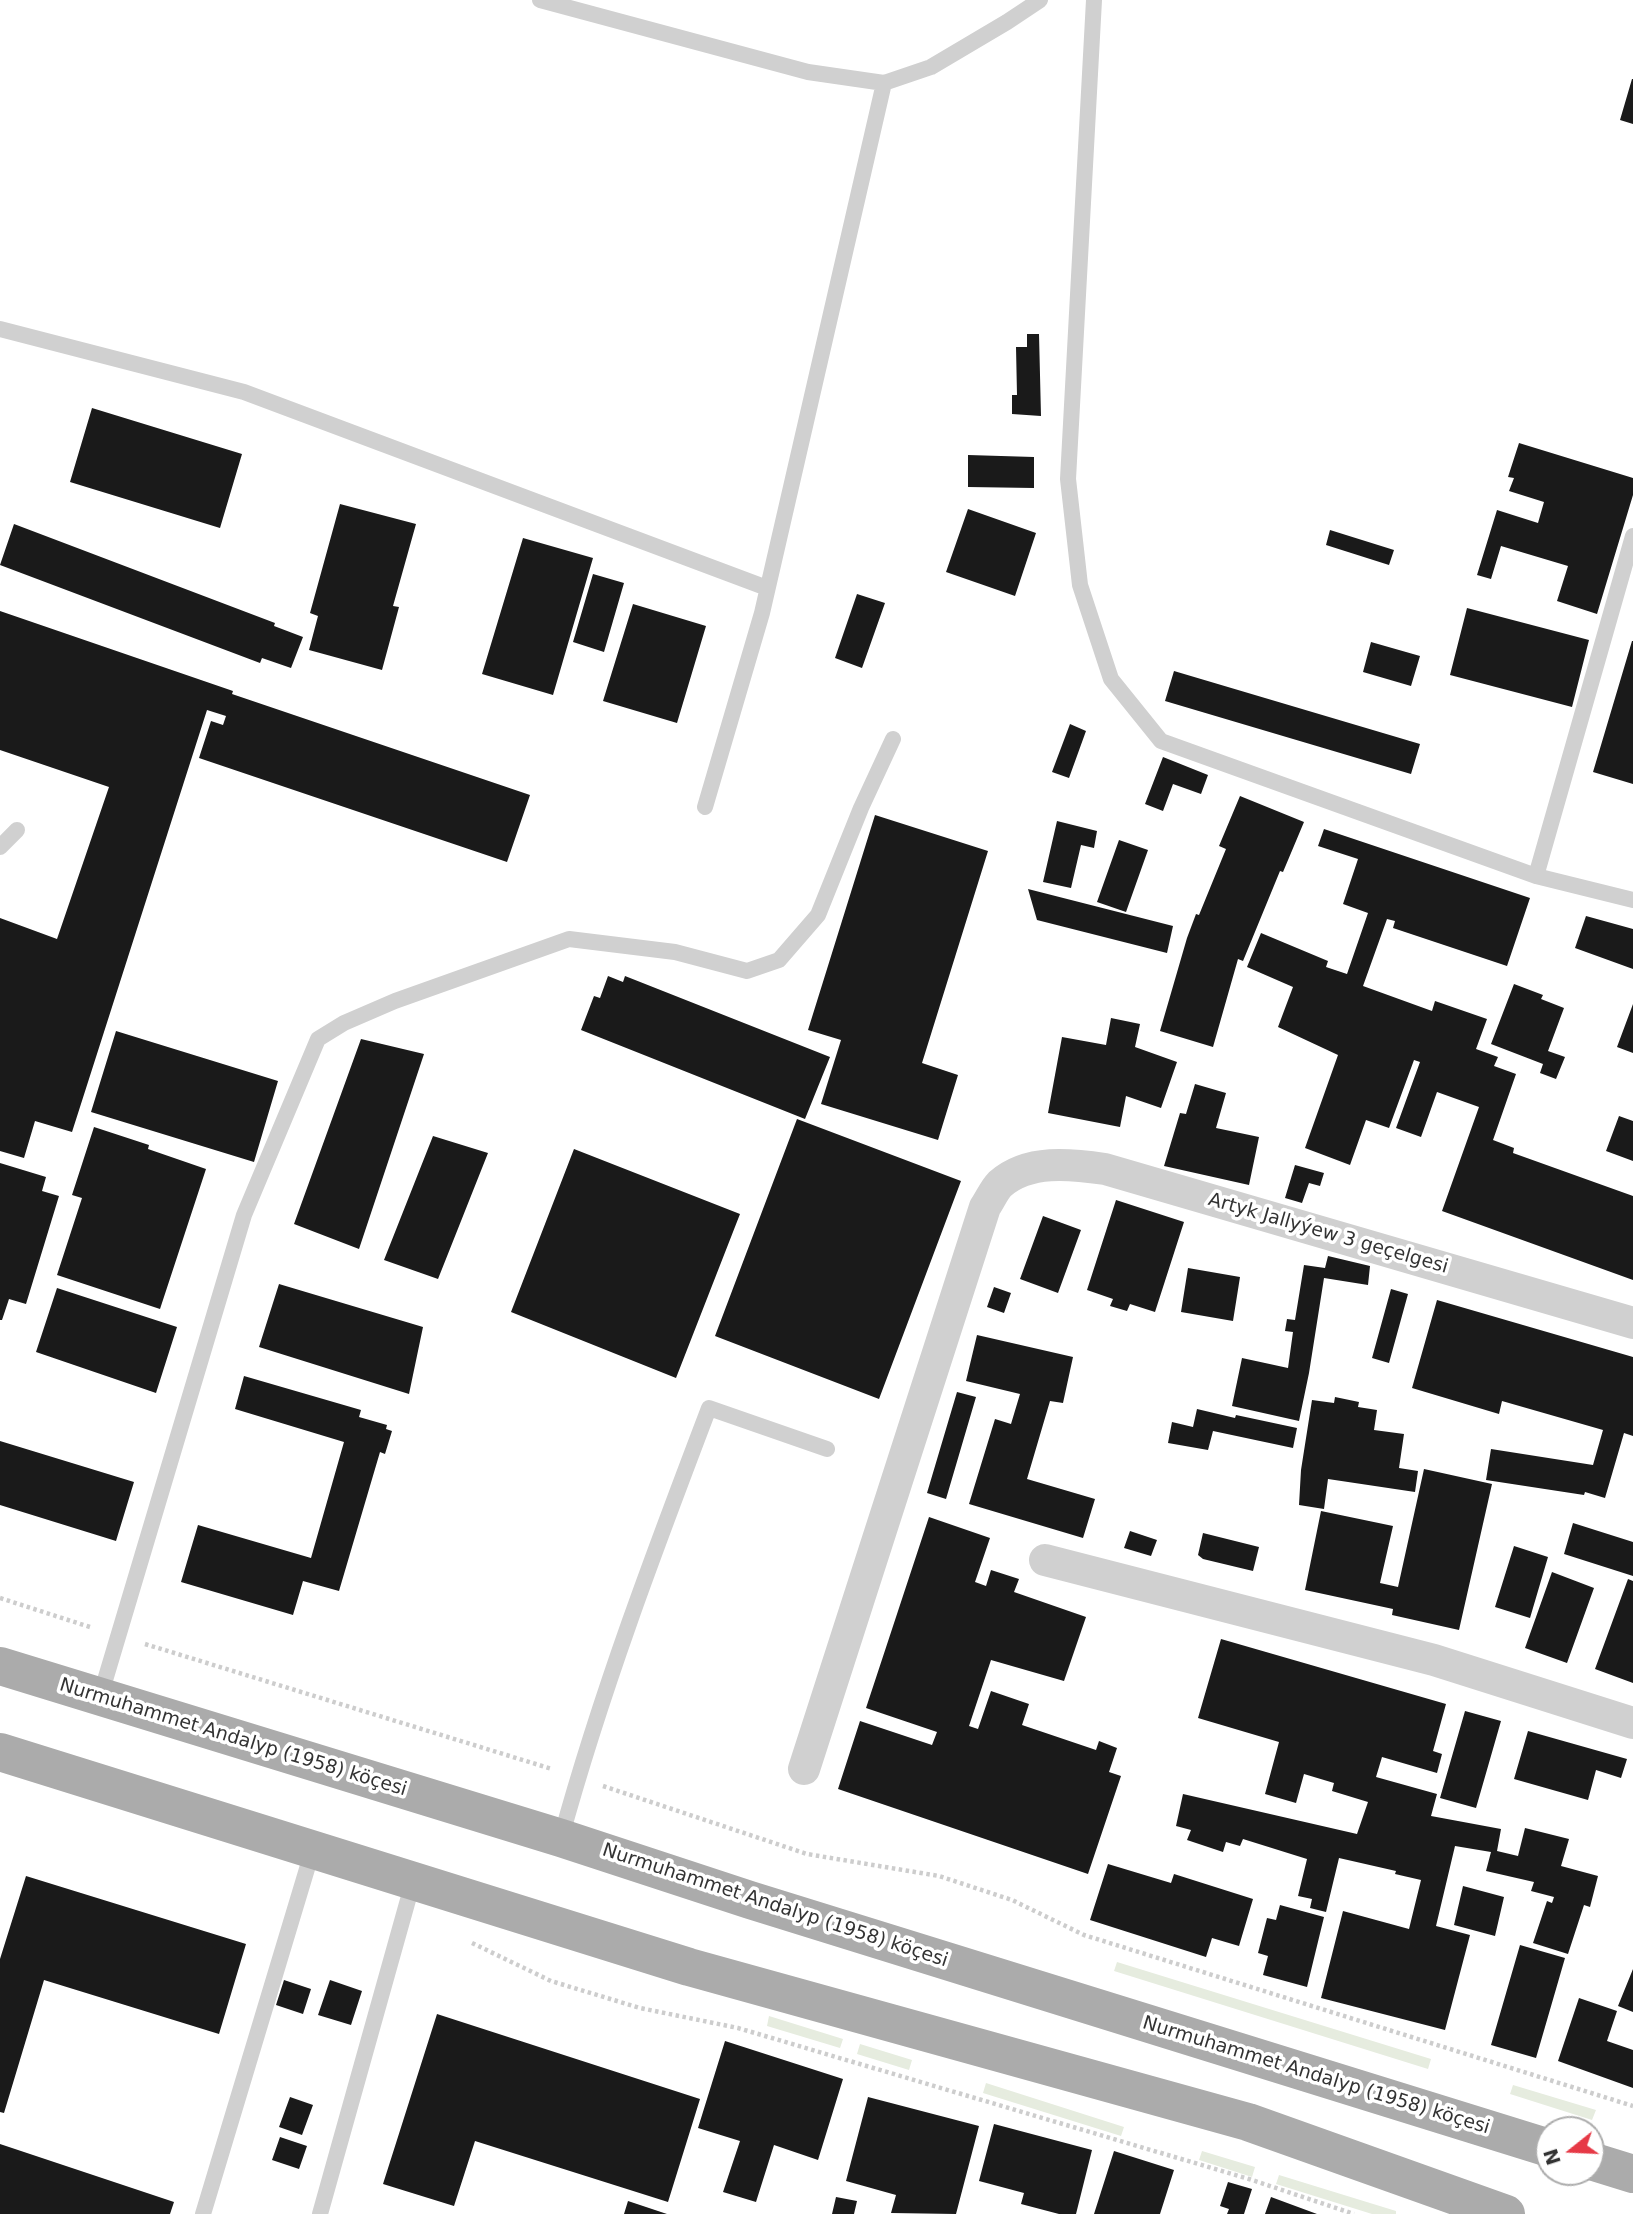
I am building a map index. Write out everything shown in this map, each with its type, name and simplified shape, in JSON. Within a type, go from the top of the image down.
[{"type":"main road","name":"Nurmuhammet Andalyp (1958) köçesi","points":[[0,1666],[561,1838],[750,1900],[1535,2144]]},
{"type":"main road","points":[[0,1752],[689,1967],[1248,2122],[1506,2214]]},
{"type":"main road","points":[[1605,2165],[1633,2174]]},
{"type":"street","name":"Artyk Jallyýew 3 geçelgesi","points":[[804,1769],[985,1207],[999,1185],[1020,1171],[1067,1165],[1105,1169],[1633,1323]]},
{"type":"street","points":[[1045,1560],[1434,1660],[1633,1723]]},
{"type":"lane","points":[[540,0],[808,72],[884,83],[931,67],[1040,0]]},
{"type":"lane","points":[[1094,0],[1068,479],[1080,585],[1111,679],[1161,741],[1536,876],[1633,900]]},
{"type":"lane","points":[[705,807],[767,588],[884,83]]},
{"type":"lane","points":[[0,329],[244,391],[767,588]]},
{"type":"lane","points":[[1536,876],[1633,536]]},
{"type":"lane","points":[[100,1697],[244,1215],[318,1039],[344,1023],[395,1001],[569,939],[676,952],[747,971],[779,960],[818,915],[861,808],[893,740]]},
{"type":"lane","points":[[0,847],[17,830]]},
{"type":"lane","points":[[561,1838],[578,1777],[634,1607],[709,1408],[827,1449]]},
{"type":"lane","points":[[203,2214],[313,1849]]},
{"type":"lane","points":[[320,2214],[413,1882]]},
{"type":"path","points":[[0,1598],[578,1777],[807,1854],[939,1876],[1012,1900],[1084,1935],[1633,2106]]},
{"type":"shaded area","points":[[1117,1962],[1431,2059],[1428,2069],[1114,1971]]},
{"type":"shaded area","points":[[769,2016],[843,2039],[840,2048],[767,2026]]},
{"type":"shaded area","points":[[860,2044],[912,2060],[909,2070],[857,2054]]},
{"type":"shaded area","points":[[986,2083],[1124,2127],[1121,2136],[983,2093]]},
{"type":"shaded area","points":[[1513,2085],[1596,2110],[1594,2116],[1579,2116],[1510,2094]]},
{"type":"shaded area","points":[[1202,2151],[1255,2167],[1252,2177],[1199,2160]]},
{"type":"shaded area","points":[[1279,2175],[1396,2211],[1396,2214],[1372,2214],[1276,2184]]},
{"type":"building","points":[[1633,79],[1633,124],[1620,120]]},
{"type":"building","points":[[1027,334],[1039,334],[1041,416],[1012,414],[1012,395],[1017,395],[1016,347],[1027,347]]},
{"type":"building","points":[[92,408],[242,454],[220,528],[70,482]]},
{"type":"building","points":[[1519,443],[1633,478],[1633,495],[1597,614],[1557,601],[1568,566],[1501,546],[1491,579],[1477,575],[1497,510],[1538,523],[1544,502],[1509,491],[1514,478],[1508,477]]},
{"type":"building","points":[[968,455],[1034,457],[1034,488],[968,487]]},
{"type":"building","points":[[340,504],[416,524],[393,606],[399,607],[382,670],[309,650],[318,616],[310,613]]},
{"type":"building","points":[[968,509],[1036,533],[1015,596],[946,572]]},
{"type":"building","points":[[14,524],[275,623],[274,626],[303,637],[291,668],[262,658],[260,663],[0,565]]},
{"type":"building","points":[[1330,530],[1394,550],[1389,565],[1326,545]]},
{"type":"building","points":[[523,538],[593,558],[553,695],[482,674]]},
{"type":"building","points":[[593,574],[624,583],[604,652],[573,642]]},
{"type":"building","points":[[857,594],[885,603],[862,668],[835,658]]},
{"type":"building","points":[[633,604],[706,626],[677,723],[603,701]]},
{"type":"building","points":[[1467,608],[1589,640],[1572,707],[1450,675]]},
{"type":"building","points":[[0,611],[233,691],[232,694],[530,795],[507,862],[199,758],[211,721],[223,725],[226,716],[207,710],[72,1132],[35,1121],[24,1158],[0,1151],[0,918],[57,939],[109,787],[0,750]]},
{"type":"building","points":[[1633,641],[1633,784],[1593,772]]},
{"type":"building","points":[[1371,642],[1420,656],[1411,686],[1363,672]]},
{"type":"building","points":[[1174,671],[1420,744],[1411,774],[1165,701]]},
{"type":"building","points":[[1070,724],[1086,731],[1069,778],[1052,772]]},
{"type":"building","points":[[1163,757],[1208,775],[1201,794],[1173,784],[1163,811],[1145,804]]},
{"type":"building","points":[[1240,796],[1304,822],[1283,872],[1280,871],[1243,961],[1238,959],[1213,1047],[1160,1031],[1187,938],[1226,849],[1219,846]]},
{"type":"building","points":[[875,815],[988,851],[922,1063],[958,1075],[938,1140],[821,1104],[841,1040],[808,1030]]},
{"type":"building","points":[[1057,821],[1097,831],[1094,848],[1081,845],[1071,888],[1043,882]]},
{"type":"building","points":[[1324,829],[1530,898],[1507,966],[1393,928],[1395,921],[1387,919],[1363,986],[1432,1011],[1435,1001],[1487,1019],[1476,1049],[1498,1057],[1494,1066],[1516,1074],[1493,1140],[1514,1148],[1513,1153],[1633,1196],[1633,1280],[1442,1211],[1479,1107],[1437,1092],[1421,1137],[1396,1128],[1420,1062],[1414,1060],[1389,1128],[1366,1120],[1350,1165],[1305,1148],[1338,1055],[1278,1027],[1293,987],[1247,967],[1261,933],[1328,961],[1326,967],[1347,974],[1368,913],[1343,904],[1358,859],[1318,846]]},
{"type":"building","points":[[1119,840],[1148,850],[1126,912],[1097,902]]},
{"type":"building","points":[[1028,889],[1173,926],[1167,953],[1037,920]]},
{"type":"building","points":[[1586,916],[1633,929],[1633,969],[1575,948]]},
{"type":"building","points":[[608,976],[623,982],[625,976],[830,1057],[805,1119],[581,1030],[594,996],[600,998]]},
{"type":"building","points":[[1514,984],[1543,995],[1541,999],[1564,1008],[1548,1051],[1565,1057],[1556,1079],[1540,1073],[1543,1064],[1491,1044]]},
{"type":"building","points":[[1633,1004],[1633,1053],[1617,1047]]},
{"type":"building","points":[[1111,1018],[1140,1024],[1135,1047],[1177,1062],[1161,1108],[1126,1096],[1120,1127],[1048,1113],[1062,1037],[1106,1045]]},
{"type":"building","points":[[116,1031],[278,1081],[254,1162],[91,1112]]},
{"type":"building","points":[[361,1039],[424,1054],[359,1249],[294,1224]]},
{"type":"building","points":[[1195,1084],[1226,1093],[1216,1128],[1259,1137],[1249,1185],[1164,1166],[1180,1113],[1186,1114]]},
{"type":"building","points":[[1619,1116],[1633,1121],[1633,1161],[1606,1151]]},
{"type":"building","points":[[797,1119],[961,1181],[879,1399],[715,1336]]},
{"type":"building","points":[[94,1127],[149,1145],[148,1149],[206,1169],[160,1309],[57,1275],[82,1198],[72,1195]]},
{"type":"building","points":[[433,1136],[488,1153],[438,1279],[384,1260]]},
{"type":"building","points":[[574,1149],[740,1214],[676,1378],[511,1312]]},
{"type":"building","points":[[0,1163],[46,1177],[42,1191],[59,1196],[26,1304],[9,1299],[2,1320],[0,1320]]},
{"type":"building","points":[[1295,1165],[1324,1173],[1320,1186],[1309,1183],[1302,1203],[1285,1198]]},
{"type":"building","points":[[1116,1200],[1184,1222],[1155,1312],[1130,1304],[1127,1311],[1110,1306],[1113,1299],[1087,1290]]},
{"type":"building","points":[[1043,1216],[1081,1230],[1058,1293],[1020,1279]]},
{"type":"building","points":[[1328,1256],[1370,1266],[1368,1285],[1324,1278],[1299,1421],[1232,1406],[1242,1358],[1288,1368],[1293,1332],[1285,1331],[1287,1319],[1295,1320],[1304,1265],[1325,1268]]},
{"type":"building","points":[[1188,1268],[1240,1277],[1233,1321],[1181,1312]]},
{"type":"building","points":[[279,1284],[423,1327],[409,1394],[259,1347]]},
{"type":"building","points":[[994,1287],[1011,1293],[1004,1313],[987,1307]]},
{"type":"building","points":[[57,1288],[177,1327],[156,1393],[36,1352]]},
{"type":"building","points":[[1391,1289],[1408,1294],[1389,1363],[1372,1358]]},
{"type":"building","points":[[1437,1300],[1633,1357],[1633,1436],[1624,1433],[1605,1498],[1585,1492],[1584,1495],[1486,1480],[1491,1449],[1593,1465],[1603,1430],[1502,1401],[1499,1414],[1412,1388]]},
{"type":"building","points":[[977,1335],[1073,1357],[1063,1403],[1050,1401],[1027,1479],[1095,1499],[1083,1538],[969,1504],[995,1419],[1011,1424],[1020,1394],[966,1381]]},
{"type":"building","points":[[244,1376],[361,1410],[359,1417],[387,1425],[386,1429],[392,1431],[385,1454],[380,1452],[339,1591],[303,1581],[293,1615],[181,1582],[198,1525],[311,1558],[344,1442],[235,1409]]},
{"type":"building","points":[[957,1392],[976,1397],[946,1499],[927,1493]]},
{"type":"building","points":[[1335,1397],[1359,1402],[1358,1407],[1377,1410],[1374,1430],[1404,1434],[1399,1468],[1418,1471],[1415,1492],[1328,1479],[1324,1509],[1299,1505],[1301,1470],[1312,1400],[1334,1403]]},
{"type":"building","points":[[1197,1409],[1297,1428],[1293,1448],[1213,1431],[1208,1450],[1168,1443],[1172,1422],[1193,1427]]},
{"type":"building","points":[[0,1441],[134,1482],[116,1541],[0,1505]]},
{"type":"building","points":[[1424,1469],[1492,1484],[1459,1630],[1392,1615],[1393,1609],[1305,1590],[1321,1511],[1393,1526],[1380,1583],[1398,1587]]},
{"type":"building","points":[[929,1517],[990,1538],[975,1582],[986,1586],[991,1570],[1019,1579],[1014,1592],[1086,1617],[1064,1681],[991,1660],[969,1726],[978,1729],[991,1691],[1029,1704],[1022,1725],[1096,1750],[1099,1741],[1117,1748],[1109,1772],[1121,1776],[1088,1874],[838,1789],[860,1721],[932,1745],[937,1732],[866,1708]]},
{"type":"building","points":[[1573,1523],[1633,1542],[1633,1576],[1564,1554]]},
{"type":"building","points":[[1130,1531],[1157,1540],[1151,1556],[1124,1548]]},
{"type":"building","points":[[1203,1533],[1259,1547],[1253,1571],[1203,1559],[1198,1555]]},
{"type":"building","points":[[1514,1546],[1548,1557],[1530,1618],[1495,1607]]},
{"type":"building","points":[[1552,1572],[1594,1588],[1567,1663],[1525,1648]]},
{"type":"building","points":[[1628,1579],[1633,1581],[1633,1683],[1595,1669]]},
{"type":"building","points":[[1221,1639],[1446,1704],[1433,1751],[1442,1754],[1437,1773],[1382,1757],[1376,1777],[1437,1794],[1431,1816],[1501,1829],[1497,1851],[1518,1856],[1525,1828],[1569,1839],[1561,1866],[1598,1876],[1590,1907],[1584,1905],[1568,1954],[1533,1943],[1547,1901],[1552,1903],[1554,1897],[1531,1891],[1534,1882],[1486,1871],[1491,1852],[1455,1846],[1436,1926],[1470,1935],[1445,2030],[1321,1998],[1343,1911],[1409,1929],[1421,1880],[1395,1874],[1396,1871],[1339,1858],[1326,1912],[1310,1908],[1312,1899],[1298,1896],[1307,1859],[1243,1839],[1240,1846],[1226,1842],[1223,1852],[1187,1840],[1191,1830],[1176,1826],[1183,1794],[1357,1834],[1368,1802],[1332,1791],[1334,1783],[1304,1774],[1296,1803],[1265,1794],[1279,1742],[1198,1718]]},
{"type":"building","points":[[1465,1711],[1501,1721],[1476,1808],[1440,1798]]},
{"type":"building","points":[[1528,1731],[1627,1759],[1621,1778],[1596,1770],[1588,1800],[1514,1779]]},
{"type":"building","points":[[1108,1864],[1171,1883],[1174,1874],[1253,1899],[1239,1946],[1212,1938],[1206,1957],[1090,1920]]},
{"type":"building","points":[[26,1876],[246,1944],[219,2034],[44,1980],[4,2113],[0,2112],[0,1959]]},
{"type":"building","points":[[1463,1886],[1504,1897],[1495,1936],[1454,1925]]},
{"type":"building","points":[[1280,1905],[1324,1917],[1307,1987],[1263,1975],[1268,1956],[1258,1953],[1267,1918],[1276,1920]]},
{"type":"building","points":[[1520,1945],[1565,1958],[1536,2058],[1491,2045]]},
{"type":"building","points":[[1633,1969],[1633,2012],[1618,2006]]},
{"type":"building","points":[[284,1980],[311,1989],[303,2014],[276,2005]]},
{"type":"building","points":[[330,1980],[362,1991],[351,2025],[318,2015]]},
{"type":"building","points":[[1579,1998],[1617,2011],[1607,2041],[1633,2050],[1633,2088],[1558,2061]]},
{"type":"building","points":[[437,2014],[700,2099],[668,2202],[475,2141],[454,2206],[383,2184]]},
{"type":"building","points":[[725,2041],[843,2079],[818,2160],[774,2145],[756,2202],[723,2192],[740,2141],[698,2128]]},
{"type":"building","points":[[290,2097],[313,2105],[302,2135],[279,2127]]},
{"type":"building","points":[[868,2097],[979,2126],[956,2214],[891,2213],[896,2195],[846,2181]]},
{"type":"building","points":[[994,2124],[1092,2150],[1076,2214],[1059,2214],[1021,2204],[1024,2193],[979,2181]]},
{"type":"building","points":[[280,2137],[307,2146],[299,2169],[272,2160]]},
{"type":"building","points":[[0,2144],[174,2202],[170,2214],[0,2214]]},
{"type":"building","points":[[1114,2151],[1174,2170],[1160,2214],[1094,2214]]},
{"type":"building","points":[[1228,2182],[1252,2189],[1244,2214],[1227,2214],[1229,2209],[1220,2206]]},
{"type":"building","points":[[836,2197],[857,2201],[854,2214],[832,2214]]},
{"type":"building","points":[[1271,2197],[1317,2214],[1265,2214]]},
{"type":"building","points":[[628,2201],[667,2214],[624,2214]]}]
